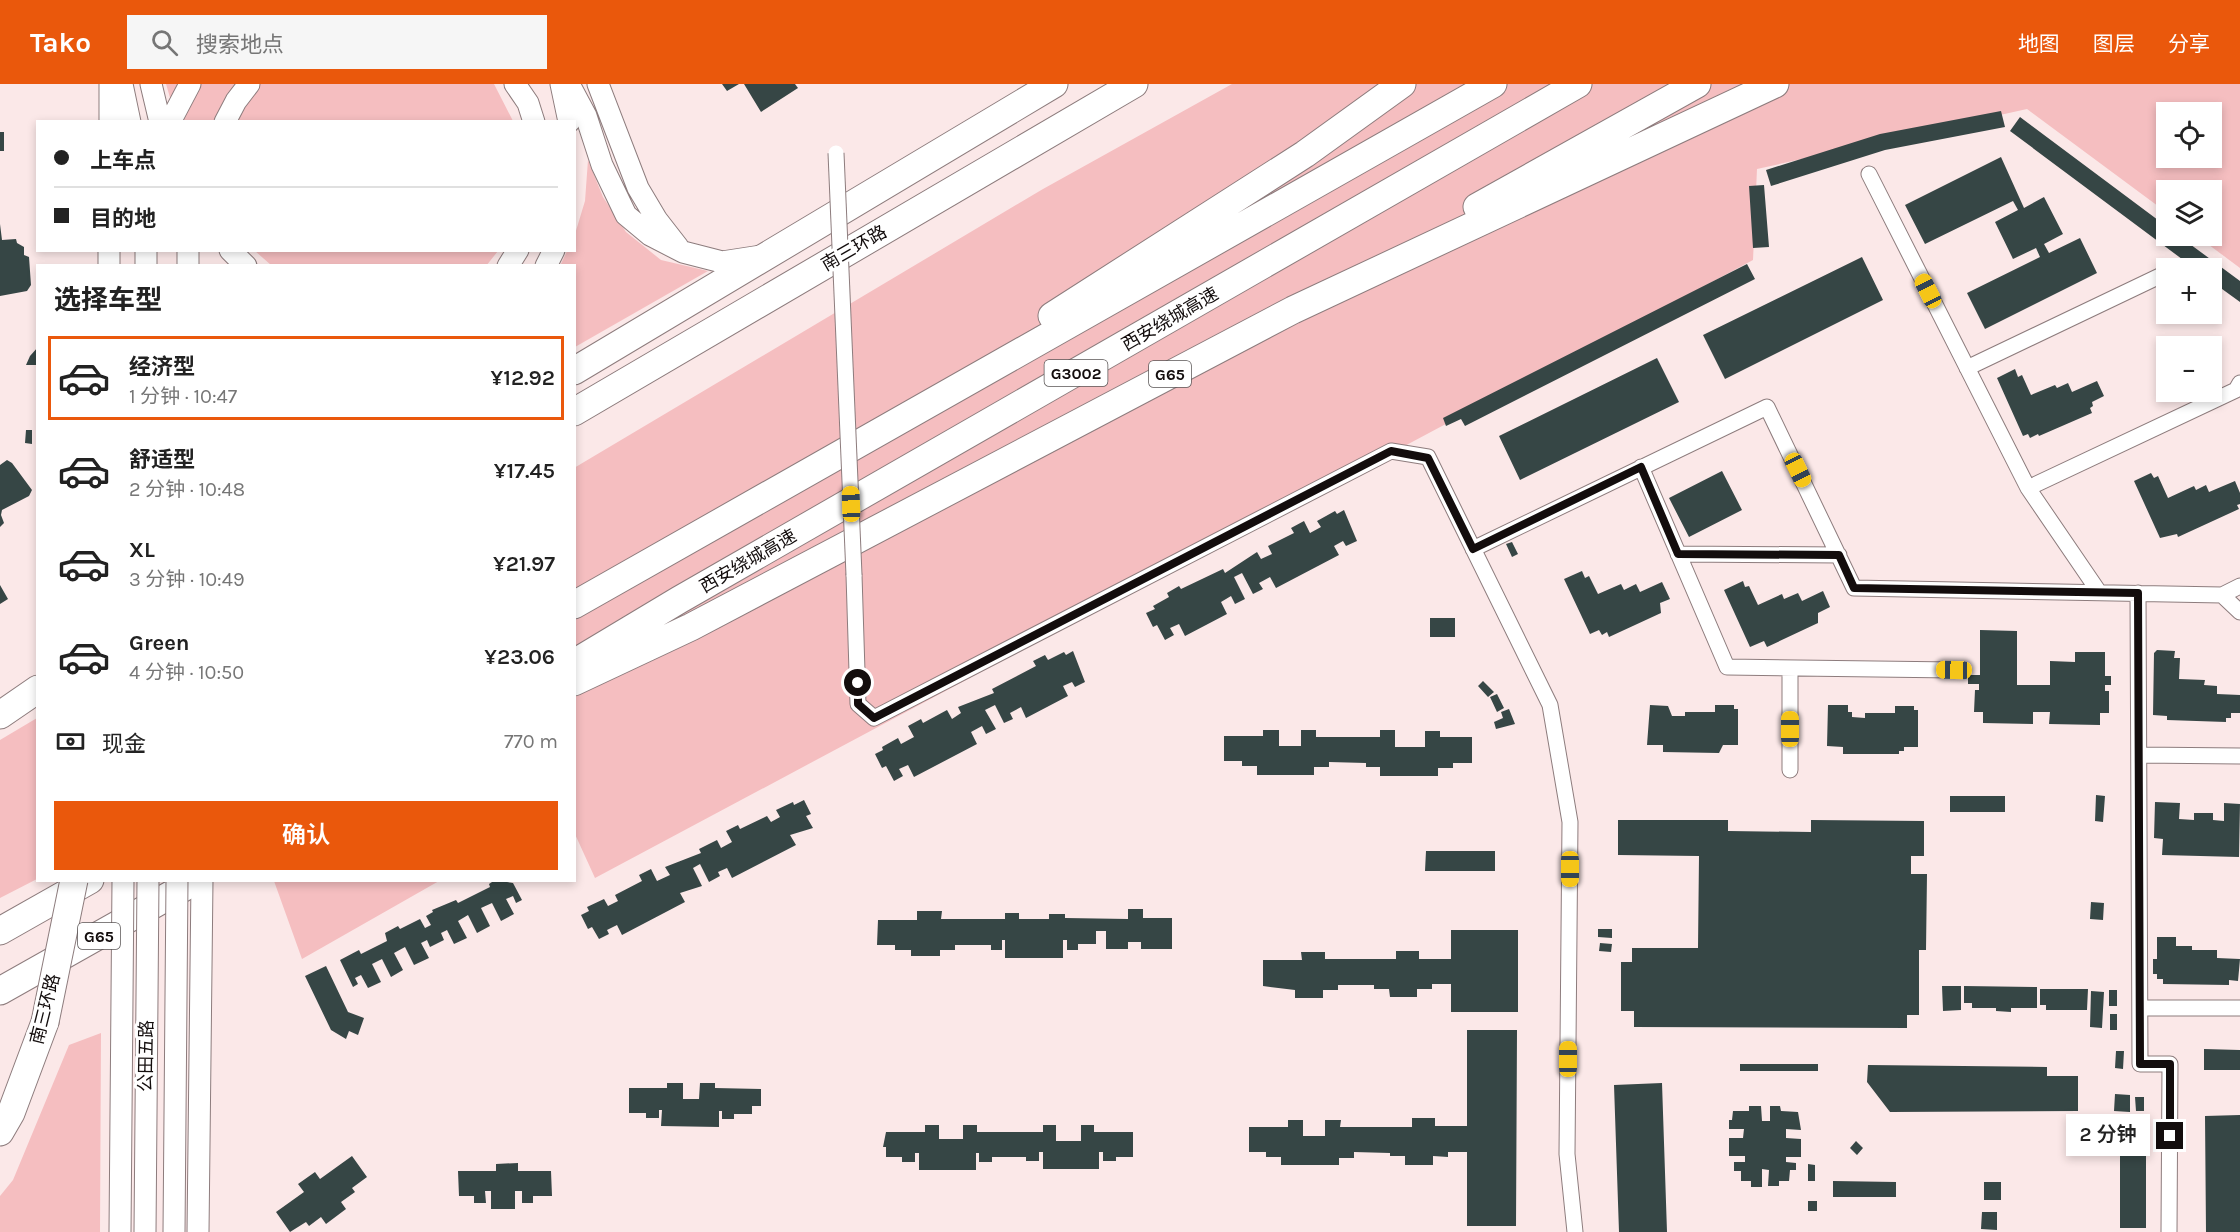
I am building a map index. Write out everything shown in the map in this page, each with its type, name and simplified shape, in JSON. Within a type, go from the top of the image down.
[{"type":"highway","name":"南三环路","points":[[576,370],[1054,84]]},
{"type":"highway","name":"南三环路","points":[[576,411],[1134,84]]},
{"type":"highway","points":[[868,437],[1157,247],[1305,154],[1402,84]]},
{"type":"highway","points":[[576,604],[1492,84]]},
{"type":"highway","name":"西安绕城高速","points":[[576,662],[679,600],[1578,84]]},
{"type":"highway","points":[[1293,310],[1697,84]]},
{"type":"highway","name":"G65","points":[[576,681],[691,627],[1293,310],[1775,84]]},
{"type":"highway","name":"南三环路","points":[[0,1132],[11,1113],[45,1022],[74,882]]},
{"type":"highway","points":[[0,931],[86,882]]},
{"type":"highway","name":"G65","points":[[0,991],[193,882]]},
{"type":"main road","points":[[110,84],[110,120]]},
{"type":"main road","points":[[122,84],[130,120]]},
{"type":"main road","points":[[151,84],[160,120]]},
{"type":"main road","points":[[171,120],[190,84]]},
{"type":"main road","points":[[226,120],[236,100],[249,84]]},
{"type":"main road","points":[[515,84],[528,103],[533,120]]},
{"type":"main road","points":[[561,84],[569,120]]},
{"type":"main road","points":[[568,84],[586,116],[602,165],[626,215],[650,235],[683,252],[722,262],[773,253]]},
{"type":"main road","points":[[598,84],[638,188],[657,220],[683,252]]},
{"type":"main road","points":[[232,252],[244,264]]},
{"type":"main road","points":[[120,1232],[123,882]]},
{"type":"main road","name":"公田五路","points":[[144,1232],[148,882]]},
{"type":"main road","name":"公田五路","points":[[174,1232],[177,882]]},
{"type":"main road","points":[[198,1232],[202,882]]},
{"type":"street","points":[[836,153],[858,704],[874,718],[1391,451],[1428,458],[1550,705],[1570,822],[1567,1154],[1575,1232]]},
{"type":"street","points":[[1869,174],[2028,488],[2099,592]]},
{"type":"street","points":[[1967,368],[2156,278]]},
{"type":"street","points":[[2028,488],[2236,390],[2240,383]]},
{"type":"street","points":[[1473,549],[1767,406],[1854,588],[2222,595],[2240,586]]},
{"type":"street","points":[[1641,467],[1727,667],[1954,670]]},
{"type":"street","points":[[1678,554],[1839,555]]},
{"type":"street","points":[[2138,593],[2140,1064],[2170,1064],[2169,1232]]},
{"type":"street","points":[[2222,595],[2240,612]]},
{"type":"street","points":[[1790,668],[1790,770]]},
{"type":"street","points":[[2139,755],[2240,756]]},
{"type":"street","points":[[2140,1008],[2240,1008]]},
{"type":"shaded area","points":[[166,84],[494,84],[512,120],[177,120]]},
{"type":"shaded area","points":[[1232,84],[2240,84],[2240,268],[2210,246],[2222,246],[2222,180],[2156,180],[2156,205],[2027,109],[1757,169],[1753,260],[595,878],[576,836],[576,467],[1043,189]]},
{"type":"shaded area","points":[[588,160],[603,197],[626,232],[661,260],[708,271],[576,346],[576,264],[561,264],[567,252],[576,252],[576,231],[585,201]]},
{"type":"shaded area","points":[[256,252],[497,252],[488,264],[270,264]]},
{"type":"shaded area","points":[[36,719],[36,880],[0,898],[0,740]]},
{"type":"shaded area","points":[[275,882],[437,882],[302,959]]},
{"type":"shaded area","points":[[101,1033],[100,1232],[0,1232],[0,1196],[13,1180],[69,1045]]},
{"type":"building","points":[[722,84],[739,84],[727,91]]},
{"type":"building","points":[[744,84],[795,84],[798,88],[761,112]]},
{"type":"building","points":[[2001,111],[2005,127],[1885,150],[1771,186],[1766,170],[1880,134]]},
{"type":"building","points":[[2020,117],[2156,219],[2156,240],[2010,131]]},
{"type":"building","points":[[0,132],[4,132],[4,151],[0,151]]},
{"type":"building","points":[[2001,157],[2024,208],[2044,197],[2063,234],[2044,244],[2049,253],[2080,238],[2097,273],[1985,329],[1967,293],[2040,257],[2036,248],[2013,259],[1995,222],[2018,210],[2013,201],[1925,244],[1905,205]]},
{"type":"building","points":[[1764,185],[1769,247],[1753,248],[1749,186]]},
{"type":"building","points":[[0,224],[2,240],[16,239],[17,243],[24,247],[24,255],[29,257],[31,285],[27,291],[0,296]]},
{"type":"building","points":[[2164,246],[2193,246],[2209,258],[2181,258]]},
{"type":"building","points":[[1862,257],[1883,300],[1725,379],[1703,335]]},
{"type":"building","points":[[1747,264],[1755,279],[1465,426],[1461,419],[1446,426],[1443,418]]},
{"type":"building","points":[[2222,268],[2240,281],[2240,302],[2222,289]]},
{"type":"building","points":[[36,349],[36,365],[26,365]]},
{"type":"building","points":[[1657,358],[1679,402],[1520,480],[1499,436]]},
{"type":"building","points":[[2015,369],[2018,377],[2022,375],[2031,395],[2055,385],[2057,388],[2068,383],[2072,392],[2097,381],[2104,396],[2092,402],[2093,406],[2090,408],[2092,413],[2039,436],[2038,434],[2030,438],[2028,434],[2023,436],[1997,378]]},
{"type":"building","points":[[26,430],[32,430],[32,444],[25,443]]},
{"type":"building","points":[[7,460],[12,463],[32,490],[29,496],[2,510],[4,523],[0,527],[0,465]]},
{"type":"building","points":[[1722,471],[1742,510],[1689,537],[1669,498]]},
{"type":"building","points":[[2151,473],[2154,478],[2158,476],[2168,498],[2194,486],[2196,490],[2206,485],[2209,492],[2235,481],[2240,493],[2240,504],[2237,505],[2239,509],[2178,537],[2177,534],[2160,538],[2134,481]]},
{"type":"building","points":[[1344,510],[1357,541],[1346,546],[1343,541],[1334,546],[1339,555],[1276,588],[1270,577],[1259,583],[1263,589],[1253,594],[1242,573],[1234,577],[1245,599],[1235,604],[1231,596],[1221,602],[1227,614],[1185,636],[1179,624],[1170,628],[1174,635],[1165,640],[1157,625],[1153,627],[1146,613],[1155,609],[1153,606],[1169,597],[1167,593],[1179,586],[1181,589],[1223,569],[1225,573],[1257,552],[1261,559],[1272,554],[1268,546],[1294,533],[1291,528],[1304,521],[1310,533],[1321,527],[1317,521],[1335,511],[1337,514]]},
{"type":"building","points":[[1512,542],[1518,554],[1512,557],[1506,544]]},
{"type":"building","points":[[1582,571],[1585,578],[1589,576],[1598,594],[1621,584],[1624,590],[1636,584],[1640,592],[1662,582],[1670,599],[1660,603],[1661,613],[1609,637],[1607,632],[1602,635],[1599,630],[1590,634],[1564,579]]},
{"type":"building","points":[[1743,581],[1745,587],[1749,586],[1758,605],[1782,594],[1784,599],[1798,593],[1802,601],[1823,591],[1830,607],[1818,613],[1818,623],[1767,647],[1764,641],[1750,647],[1724,590]]},
{"type":"building","points":[[0,585],[8,599],[0,604]]},
{"type":"building","points":[[1430,618],[1455,618],[1455,637],[1430,637]]},
{"type":"building","points":[[1980,630],[2017,631],[2017,685],[2050,685],[2050,661],[2075,662],[2075,652],[2105,652],[2105,676],[2111,676],[2111,685],[2105,685],[2105,691],[2109,691],[2109,713],[2100,713],[2100,725],[2049,724],[2050,712],[2033,712],[2033,724],[1983,723],[1983,712],[1974,712],[1975,690],[1979,690],[1979,684],[1968,684],[1968,675],[1980,675]]},
{"type":"building","points":[[2157,650],[2175,651],[2174,658],[2180,658],[2179,679],[2205,680],[2204,685],[2217,686],[2217,694],[2240,695],[2240,713],[2231,713],[2231,718],[2226,718],[2226,722],[2167,720],[2167,716],[2153,715],[2154,653]]},
{"type":"building","points":[[1073,651],[1085,682],[1075,687],[1072,682],[1063,686],[1068,696],[1026,718],[1021,707],[1010,713],[1013,719],[1004,723],[995,705],[985,710],[996,729],[986,734],[982,726],[971,732],[977,744],[914,777],[908,765],[899,769],[903,776],[894,781],[886,766],[882,768],[875,754],[898,738],[901,744],[914,737],[908,726],[921,719],[923,723],[947,710],[952,719],[961,713],[958,707],[994,693],[992,689],[1036,666],[1033,661],[1045,655],[1048,660],[1064,652],[1066,655]]},
{"type":"building","points":[[1483,681],[1494,692],[1488,697],[1478,686]]},
{"type":"building","points":[[1497,694],[1504,708],[1497,712],[1490,697]]},
{"type":"building","points":[[1650,705],[1668,706],[1672,716],[1685,716],[1685,712],[1715,712],[1715,705],[1734,705],[1734,709],[1738,709],[1738,745],[1723,745],[1719,753],[1663,752],[1663,745],[1647,745]]},
{"type":"building","points":[[1828,705],[1848,705],[1848,712],[1852,712],[1852,717],[1865,718],[1865,713],[1895,713],[1895,706],[1914,706],[1914,710],[1918,710],[1918,747],[1904,747],[1904,751],[1899,751],[1899,754],[1843,754],[1843,747],[1827,746]]},
{"type":"building","points":[[1509,709],[1515,724],[1496,729],[1494,722],[1503,718],[1501,712]]},
{"type":"building","points":[[1263,730],[1279,730],[1279,746],[1301,746],[1301,730],[1316,730],[1316,737],[1380,737],[1380,730],[1395,730],[1395,747],[1425,747],[1425,731],[1440,731],[1440,737],[1472,737],[1472,763],[1453,763],[1453,768],[1438,768],[1438,776],[1380,776],[1380,767],[1366,767],[1366,763],[1329,762],[1329,767],[1314,767],[1314,775],[1257,775],[1257,766],[1242,766],[1242,761],[1224,761],[1224,736],[1263,736]]},
{"type":"building","points":[[2096,795],[2105,796],[2103,822],[2095,821]]},
{"type":"building","points":[[1950,796],[2005,796],[2005,812],[1950,812]]},
{"type":"building","points":[[804,800],[811,814],[806,816],[813,828],[790,835],[796,845],[732,878],[727,868],[718,872],[720,876],[709,882],[700,864],[693,868],[702,886],[680,893],[685,902],[622,935],[617,925],[607,930],[609,934],[599,939],[592,927],[588,929],[581,915],[589,911],[587,907],[604,899],[608,906],[618,901],[615,895],[642,881],[639,875],[651,869],[657,881],[670,875],[665,867],[701,853],[699,849],[717,840],[721,848],[732,842],[726,831],[738,825],[740,829],[767,816],[771,822],[780,817],[776,810],[793,802],[794,805]]},
{"type":"building","points":[[2155,802],[2180,803],[2179,819],[2194,820],[2194,813],[2213,813],[2213,820],[2224,821],[2224,803],[2240,804],[2239,857],[2162,855],[2163,839],[2154,838]]},
{"type":"building","points":[[1618,820],[1728,820],[1728,831],[1811,832],[1811,820],[1924,821],[1924,856],[1911,856],[1911,874],[1927,874],[1926,950],[1919,950],[1919,1015],[1907,1015],[1907,1028],[1634,1027],[1634,1011],[1621,1011],[1621,962],[1632,962],[1632,948],[1698,948],[1699,856],[1618,855]]},
{"type":"building","points":[[1426,851],[1495,851],[1495,871],[1425,871]]},
{"type":"building","points":[[492,882],[513,883],[522,900],[516,903],[513,896],[506,899],[514,914],[501,921],[492,903],[481,908],[490,926],[477,933],[468,915],[458,921],[467,938],[454,944],[447,930],[441,933],[444,940],[430,947],[427,940],[421,943],[429,958],[414,965],[405,947],[394,953],[403,970],[391,977],[382,959],[372,964],[381,982],[368,988],[361,975],[355,978],[358,984],[353,987],[340,960],[359,950],[361,954],[387,941],[385,933],[398,926],[400,929],[420,919],[425,928],[431,925],[426,916],[433,912],[432,910],[456,900],[458,903],[490,887],[489,884]]},
{"type":"building","points":[[2091,902],[2104,903],[2103,920],[2090,919]]},
{"type":"building","points":[[1128,909],[1143,909],[1143,918],[1172,918],[1172,949],[1141,949],[1141,942],[1128,942],[1128,949],[1106,949],[1106,931],[1096,931],[1096,944],[1078,944],[1078,950],[1067,950],[1067,940],[1063,940],[1063,958],[1005,958],[1005,940],[1002,940],[1002,950],[991,950],[991,945],[955,945],[955,950],[940,950],[940,956],[911,956],[911,950],[895,950],[895,945],[877,945],[878,920],[917,920],[917,911],[942,911],[941,919],[1005,919],[1005,913],[1019,913],[1019,919],[1049,919],[1049,914],[1065,914],[1065,918],[1128,919]]},
{"type":"building","points":[[1598,929],[1612,929],[1612,938],[1598,937]]},
{"type":"building","points":[[1451,930],[1518,930],[1518,1012],[1451,1012],[1451,984],[1432,984],[1432,989],[1417,989],[1417,997],[1390,997],[1389,989],[1374,989],[1374,985],[1338,985],[1338,990],[1323,990],[1323,998],[1295,998],[1295,990],[1263,986],[1263,960],[1302,960],[1301,952],[1325,952],[1325,959],[1396,959],[1396,951],[1419,951],[1419,959],[1451,959]]},
{"type":"building","points":[[2157,937],[2176,937],[2176,946],[2192,946],[2192,950],[2217,950],[2217,958],[2240,959],[2238,981],[2229,980],[2229,985],[2163,984],[2163,979],[2157,979],[2157,974],[2153,974],[2153,959],[2157,959]]},
{"type":"building","points":[[1600,943],[1612,944],[1611,952],[1599,951]]},
{"type":"building","points":[[326,966],[348,1012],[364,1018],[358,1035],[349,1031],[346,1039],[331,1030],[305,976]]},
{"type":"building","points":[[1942,986],[1961,986],[1961,1010],[1943,1011]]},
{"type":"building","points":[[1964,986],[2037,987],[2037,1008],[2011,1008],[2011,1012],[1996,1011],[1996,1008],[1972,1008],[1972,1003],[1964,1003]]},
{"type":"building","points":[[2040,989],[2088,989],[2087,1010],[2046,1010],[2046,1005],[2040,1005]]},
{"type":"building","points":[[2109,990],[2117,990],[2117,1006],[2109,1006]]},
{"type":"building","points":[[2091,991],[2104,992],[2102,1028],[2090,1027]]},
{"type":"building","points":[[2110,1014],[2117,1014],[2117,1030],[2110,1030]]},
{"type":"building","points":[[1467,1030],[1517,1030],[1516,1226],[1467,1226],[1467,1152],[1448,1152],[1448,1157],[1433,1156],[1433,1165],[1405,1165],[1405,1156],[1390,1156],[1390,1153],[1354,1152],[1354,1158],[1339,1158],[1339,1165],[1281,1165],[1281,1157],[1266,1157],[1266,1152],[1249,1152],[1249,1127],[1288,1127],[1288,1120],[1303,1120],[1303,1136],[1325,1136],[1325,1120],[1341,1120],[1340,1127],[1412,1127],[1412,1118],[1435,1118],[1435,1126],[1467,1126]]},
{"type":"building","points":[[2204,1049],[2240,1050],[2240,1070],[2204,1070]]},
{"type":"building","points":[[2116,1051],[2124,1051],[2123,1069],[2115,1068]]},
{"type":"building","points":[[1740,1064],[1818,1064],[1818,1071],[1740,1071]]},
{"type":"building","points":[[1868,1065],[2047,1067],[2047,1076],[2078,1076],[2078,1111],[1890,1112],[1867,1082]]},
{"type":"building","points":[[667,1083],[683,1083],[683,1099],[699,1099],[700,1083],[715,1083],[715,1088],[761,1089],[761,1106],[752,1106],[752,1114],[734,1114],[734,1119],[722,1119],[722,1111],[719,1111],[719,1127],[661,1126],[662,1110],[659,1110],[659,1118],[646,1118],[646,1113],[629,1113],[629,1088],[667,1088]]},
{"type":"building","points":[[1662,1083],[1667,1232],[1619,1232],[1614,1085]]},
{"type":"building","points":[[2115,1094],[2130,1095],[2130,1112],[2114,1111]]},
{"type":"building","points":[[2135,1097],[2144,1097],[2144,1111],[2136,1111]]},
{"type":"building","points":[[1749,1106],[1761,1106],[1762,1121],[1770,1121],[1770,1106],[1780,1106],[1781,1111],[1798,1112],[1801,1130],[1786,1129],[1786,1138],[1801,1139],[1801,1157],[1786,1157],[1786,1162],[1796,1163],[1796,1170],[1790,1170],[1789,1181],[1779,1181],[1779,1186],[1768,1186],[1769,1170],[1762,1169],[1762,1187],[1751,1187],[1751,1181],[1741,1181],[1741,1171],[1734,1171],[1734,1162],[1745,1162],[1745,1156],[1729,1156],[1729,1138],[1743,1138],[1744,1129],[1729,1129],[1729,1120],[1732,1120],[1733,1111],[1749,1111]]},
{"type":"building","points":[[2119,1115],[2128,1116],[2128,1124],[2118,1124]]},
{"type":"building","points":[[2240,1115],[2240,1232],[2206,1232],[2205,1116]]},
{"type":"building","points":[[925,1125],[939,1125],[939,1139],[963,1139],[963,1125],[977,1125],[977,1132],[1043,1132],[1043,1125],[1056,1125],[1056,1141],[1081,1141],[1081,1125],[1094,1125],[1094,1132],[1133,1132],[1133,1157],[1116,1157],[1116,1161],[1103,1161],[1103,1152],[1099,1152],[1099,1169],[1043,1169],[1043,1152],[1039,1152],[1039,1161],[1026,1161],[1026,1157],[992,1157],[992,1162],[979,1162],[979,1153],[976,1153],[976,1170],[919,1170],[919,1153],[915,1153],[915,1162],[902,1162],[902,1157],[886,1157],[886,1147],[883,1147],[886,1132],[925,1132]]},
{"type":"building","points":[[2120,1139],[2146,1139],[2146,1228],[2120,1228]]},
{"type":"building","points":[[1856,1141],[1863,1148],[1857,1155],[1850,1148]]},
{"type":"building","points":[[352,1156],[367,1177],[352,1188],[355,1192],[341,1202],[346,1209],[326,1224],[321,1217],[309,1226],[306,1222],[290,1232],[276,1212],[304,1192],[298,1184],[315,1172],[320,1179]]},
{"type":"building","points":[[518,1163],[518,1171],[551,1171],[552,1196],[533,1196],[533,1203],[522,1203],[522,1191],[515,1191],[515,1209],[491,1209],[491,1191],[485,1191],[486,1203],[474,1203],[474,1196],[459,1196],[458,1171],[496,1171],[496,1164]]},
{"type":"building","points":[[1808,1164],[1815,1165],[1815,1181],[1808,1181]]},
{"type":"building","points":[[1833,1181],[1896,1182],[1896,1197],[1833,1197]]},
{"type":"building","points":[[1984,1182],[2001,1182],[2001,1200],[1984,1200]]},
{"type":"building","points":[[1808,1201],[1817,1201],[1817,1211],[1808,1211]]},
{"type":"building","points":[[1982,1212],[1997,1212],[1997,1230],[1981,1229]]},
{"type":"route","points":[[858,683],[858,704],[874,718],[1391,451],[1428,458],[1473,549],[1641,467],[1678,554],[1839,555],[1854,588],[2138,593],[2140,1064],[2170,1064],[2170,1136]]}]
